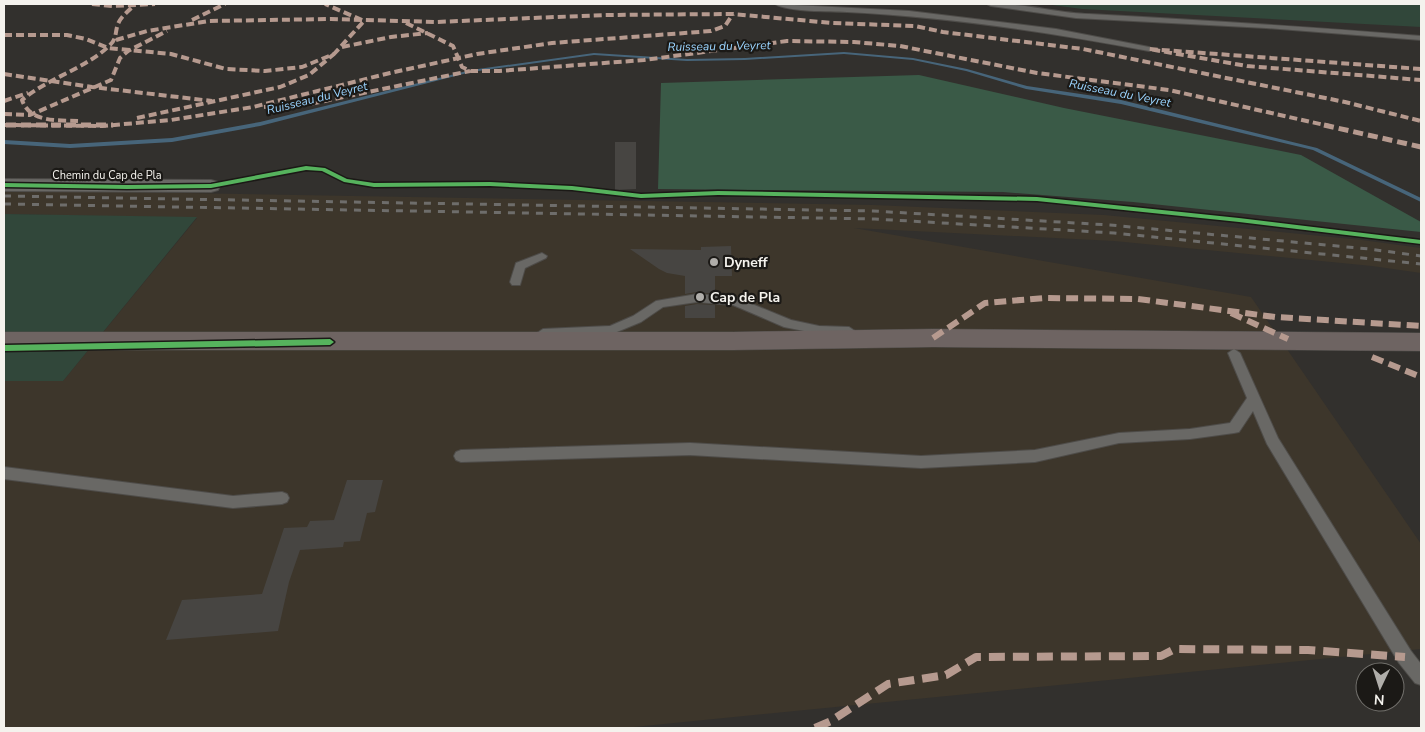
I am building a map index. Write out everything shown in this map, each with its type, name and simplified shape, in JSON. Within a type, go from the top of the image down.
[{"type":"main road","points":[[4,341],[1124,338],[1421,342]]},
{"type":"main road","points":[[4,357],[984,352],[1421,358]]},
{"type":"street","name":"Chemin du Cap de Pla","points":[[4,185],[211,186]]},
{"type":"street","points":[[4,348],[340,341]]},
{"type":"lane","points":[[779,4],[805,8],[909,13],[976,20],[1056,31],[1149,49]]},
{"type":"lane","points":[[991,4],[1112,19],[1266,26],[1421,38]]},
{"type":"lane","points":[[516,282],[520,266],[542,256]]},
{"type":"lane","points":[[340,341],[612,330],[637,319],[660,304],[698,298],[735,301],[788,324],[819,330],[1124,338]]},
{"type":"lane","points":[[1234,354],[1272,440],[1336,548],[1405,657],[1421,677]]},
{"type":"lane","points":[[461,456],[690,449],[921,462],[1035,456],[1119,438],[1190,434],[1234,428],[1253,400]]},
{"type":"lane","points":[[4,473],[233,502],[282,498]]},
{"type":"shaded area","points":[[4,190],[873,205],[1104,215],[1362,240],[1421,248],[1421,273],[1372,266],[1114,241],[854,228],[1251,297],[1421,544],[1421,649],[624,728],[4,728],[4,381],[63,381],[197,218],[4,214]]},
{"type":"green space","points":[[1045,4],[1421,4],[1421,27],[1082,9]]},
{"type":"green space","points":[[919,75],[1064,108],[1301,155],[1421,222],[1421,232],[1133,202],[1003,192],[658,189],[661,83]]},
{"type":"green space","points":[[4,214],[197,217],[63,381],[4,381]]},
{"type":"building","points":[[615,142],[636,142],[636,189],[615,190]]},
{"type":"building","points":[[731,246],[732,276],[715,276],[715,294],[697,292],[685,294],[685,276],[667,273],[630,249],[701,250],[701,247]]},
{"type":"building","points":[[697,304],[715,305],[715,318],[685,318],[685,306]]},
{"type":"building","points":[[347,480],[383,480],[375,512],[367,513],[360,541],[344,542],[343,547],[300,550],[289,582],[278,631],[166,640],[182,600],[262,594],[284,528],[307,527],[310,521],[334,520]]},
{"type":"waterway","name":"Ruisseau du Veyret","points":[[4,142],[70,146],[172,140],[260,124],[471,71],[594,54],[687,60],[745,59],[844,53],[913,59],[967,70],[1026,87],[1121,102],[1315,149],[1421,200]]},
{"type":"railway","points":[[4,196],[873,211],[1110,225],[1369,249],[1421,256]]},
{"type":"railway","points":[[4,204],[875,219],[1114,233],[1421,264]]},
{"type":"marked path","points":[[92,4],[112,6],[155,4]]},
{"type":"marked path","points":[[192,20],[225,4]]},
{"type":"marked path","points":[[4,35],[67,35],[86,39],[108,48],[171,54],[226,69],[265,71],[302,67],[334,54],[364,21],[325,4]]},
{"type":"marked path","points":[[78,121],[53,120],[36,116],[29,113],[24,107],[22,100],[42,85],[87,61],[112,44],[120,20],[133,6]]},
{"type":"marked path","points":[[116,40],[147,31],[209,21],[331,19],[436,22],[605,15],[733,14],[832,23],[915,26],[943,32],[1083,49],[1345,102],[1421,121]]},
{"type":"marked path","points":[[4,125],[102,126],[171,120],[253,107],[390,73],[477,54],[552,43],[711,31],[725,26],[733,14]]},
{"type":"marked path","points":[[406,23],[453,46],[462,67],[471,71],[499,71],[644,60],[787,41],[854,42],[900,46],[1037,73],[1169,90],[1421,147]]},
{"type":"marked path","points":[[4,114],[30,115],[111,80],[120,58],[128,51],[167,31]]},
{"type":"marked path","points":[[342,47],[391,37],[428,33]]},
{"type":"marked path","points":[[1421,69],[1149,49],[1247,66],[1421,80]]},
{"type":"marked path","points":[[137,118],[280,87],[309,75],[334,54]]},
{"type":"marked path","points":[[264,107],[310,104],[470,71]]},
{"type":"marked path","points":[[4,74],[92,87],[212,101]]},
{"type":"marked path","points":[[4,101],[28,93]]},
{"type":"marked path","points":[[933,338],[985,303],[1044,298],[1138,299],[1275,317],[1421,326]]},
{"type":"marked path","points":[[1231,313],[1288,339]]},
{"type":"marked path","points":[[1372,357],[1421,377]]},
{"type":"marked path","points":[[815,728],[831,721],[888,684],[946,675],[976,657],[1161,656],[1175,649],[1308,650],[1405,657]]},
{"type":"cycle path","points":[[4,185],[211,186],[306,168],[323,169],[346,181],[374,185],[490,184],[572,188],[641,196],[718,193],[1037,199],[1239,220],[1421,242]]},
{"type":"cycle path","points":[[4,348],[330,342]]},
{"type":"place","name":"Dyneff","points":[[714,262]]},
{"type":"place","name":"Cap de Pla","points":[[700,297]]}]
